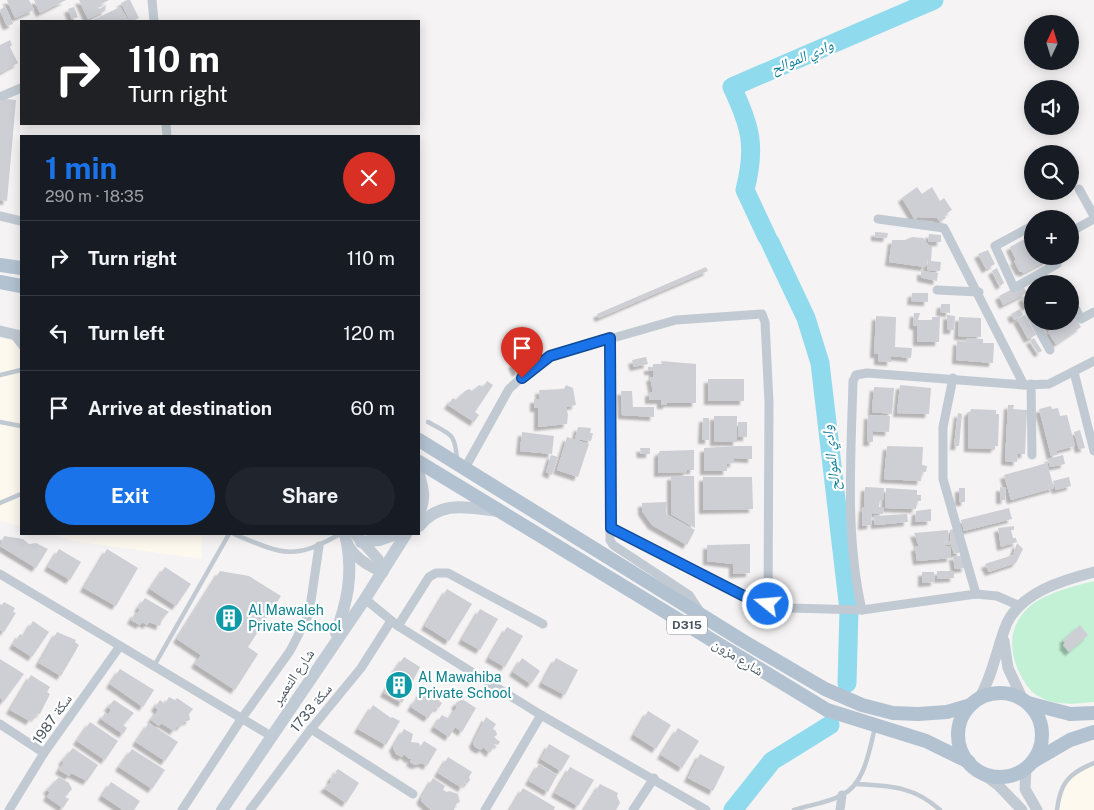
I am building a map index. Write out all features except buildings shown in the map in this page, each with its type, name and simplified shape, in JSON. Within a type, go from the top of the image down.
[{"type":"main road","points":[[0,265],[20,268]]},
{"type":"main road","points":[[0,282],[20,286]]},
{"type":"main road","name":"شارع مزون","points":[[420,441],[704,617],[825,689],[862,705],[894,713],[947,712],[975,702]]},
{"type":"main road","name":"شارع مزون","points":[[420,463],[827,710],[926,741],[974,767]]},
{"type":"main road","points":[[420,478],[423,488],[423,505],[420,510]]},
{"type":"main road","points":[[420,525],[436,510],[447,507],[499,511]]},
{"type":"main road","points":[[332,646],[349,590],[349,537],[379,540],[393,535]]},
{"type":"main road","name":"شارع التعمير","points":[[222,810],[365,599],[405,535]]},
{"type":"main road","name":"شارع التعمير","points":[[386,567],[411,535]]},
{"type":"main road","name":"D315","points":[[975,702],[1001,693],[1070,714],[1094,713]]},
{"type":"main road","points":[[1025,701],[1040,721],[1042,736],[1039,750],[1029,766]]},
{"type":"main road","points":[[974,767],[961,749],[958,733],[962,718],[975,702]]},
{"type":"main road","name":"D315","points":[[974,767],[1003,776],[1029,766],[1057,746],[1094,732]]},
{"type":"street","points":[[152,0],[154,20]]},
{"type":"street","points":[[0,97],[20,88]]},
{"type":"street","points":[[1079,189],[1094,218],[1079,227]]},
{"type":"street","points":[[0,216],[20,221]]},
{"type":"street","points":[[878,219],[944,228],[1028,384],[1032,456]]},
{"type":"street","points":[[1024,230],[995,246],[1014,288],[1055,265]]},
{"type":"street","points":[[937,290],[979,292]]},
{"type":"street","points":[[1079,314],[1082,319],[1094,312]]},
{"type":"street","points":[[461,466],[509,390],[534,366],[550,356],[676,320],[762,314],[765,317],[769,403],[768,604]]},
{"type":"street","points":[[1039,330],[1050,350]]},
{"type":"street","points":[[4,332],[20,336]]},
{"type":"street","points":[[610,338],[610,540],[613,545],[689,595],[704,617]]},
{"type":"street","points":[[862,610],[856,583],[850,476],[853,381],[856,374],[867,373],[1048,384],[1094,361]]},
{"type":"street","points":[[1074,372],[1094,451]]},
{"type":"street","points":[[953,378],[943,427],[943,479],[976,594]]},
{"type":"street","points":[[611,528],[744,596],[768,604],[791,608],[862,610],[976,594],[997,596],[1020,606]]},
{"type":"street","points":[[349,537],[378,558],[386,567]]},
{"type":"street","points":[[182,810],[242,718],[290,651],[309,614],[319,546]]},
{"type":"street","points":[[975,702],[991,676],[1003,637],[1013,613],[1041,590],[1094,572]]},
{"type":"street","name":"سكة 1733","points":[[250,810],[310,729],[362,668],[429,578],[436,573],[448,573],[543,624]]},
{"type":"street","points":[[0,574],[271,736]]},
{"type":"street","points":[[365,599],[394,624],[541,715],[654,778],[706,810]]},
{"type":"street","points":[[1003,637],[1008,668],[1025,701]]},
{"type":"street","name":"سكة 1987","points":[[9,810],[44,753],[120,646]]},
{"type":"street","points":[[485,810],[541,715]]},
{"type":"street","points":[[0,724],[44,753]]},
{"type":"street","points":[[310,729],[413,794]]},
{"type":"street","points":[[1029,766],[1025,789],[1037,810]]},
{"type":"street","points":[[974,767],[998,785],[1022,810]]},
{"type":"street","points":[[633,810],[654,778]]},
{"type":"street","points":[[840,810],[842,795]]},
{"type":"lane","points":[[4,332],[20,346]]},
{"type":"lane","points":[[0,375],[20,370]]},
{"type":"lane","points":[[0,422],[20,426]]},
{"type":"lane","points":[[428,422],[456,440],[461,466]]},
{"type":"lane","points":[[0,503],[20,494]]},
{"type":"lane","points":[[154,666],[229,535]]},
{"type":"lane","points":[[237,535],[285,553],[304,551],[349,537]]},
{"type":"lane","points":[[794,810],[842,795],[856,784],[867,758],[876,726]]},
{"type":"lane","points":[[1057,810],[1062,787],[1076,772],[1094,763]]},
{"type":"lane","points":[[856,784],[897,786],[926,798],[940,810]]},
{"type":"shaded area","points":[[0,338],[20,342],[20,526],[0,521]]},
{"type":"shaded area","points":[[53,535],[202,535],[202,559],[74,541]]},
{"type":"shaded area","points":[[1094,763],[1094,810],[1057,810],[1059,796],[1067,780]]},
{"type":"green space","points":[[1094,581],[1094,702],[1065,704],[1044,699],[1032,691],[1024,682],[1015,663],[1012,646],[1014,629],[1023,613],[1037,601],[1060,590]]},
{"type":"waterway","name":"وادي الموالح","points":[[767,237],[745,190],[750,161],[750,137],[744,114],[732,87],[934,0]]},
{"type":"waterway","name":"وادي الموالح","points":[[770,242],[806,318],[820,363],[849,610],[847,683]]},
{"type":"waterway","name":"وادي الموالح","points":[[733,810],[772,761],[830,725]]},
{"type":"place","name":"Al Mawaleh Private School","points":[[229,618]]},
{"type":"place","name":"Al Mawahiba Private School","points":[[399,685]]},
{"type":"route","points":[[522,378],[534,366],[550,356],[610,338],[611,528],[744,596],[768,604]]}]
